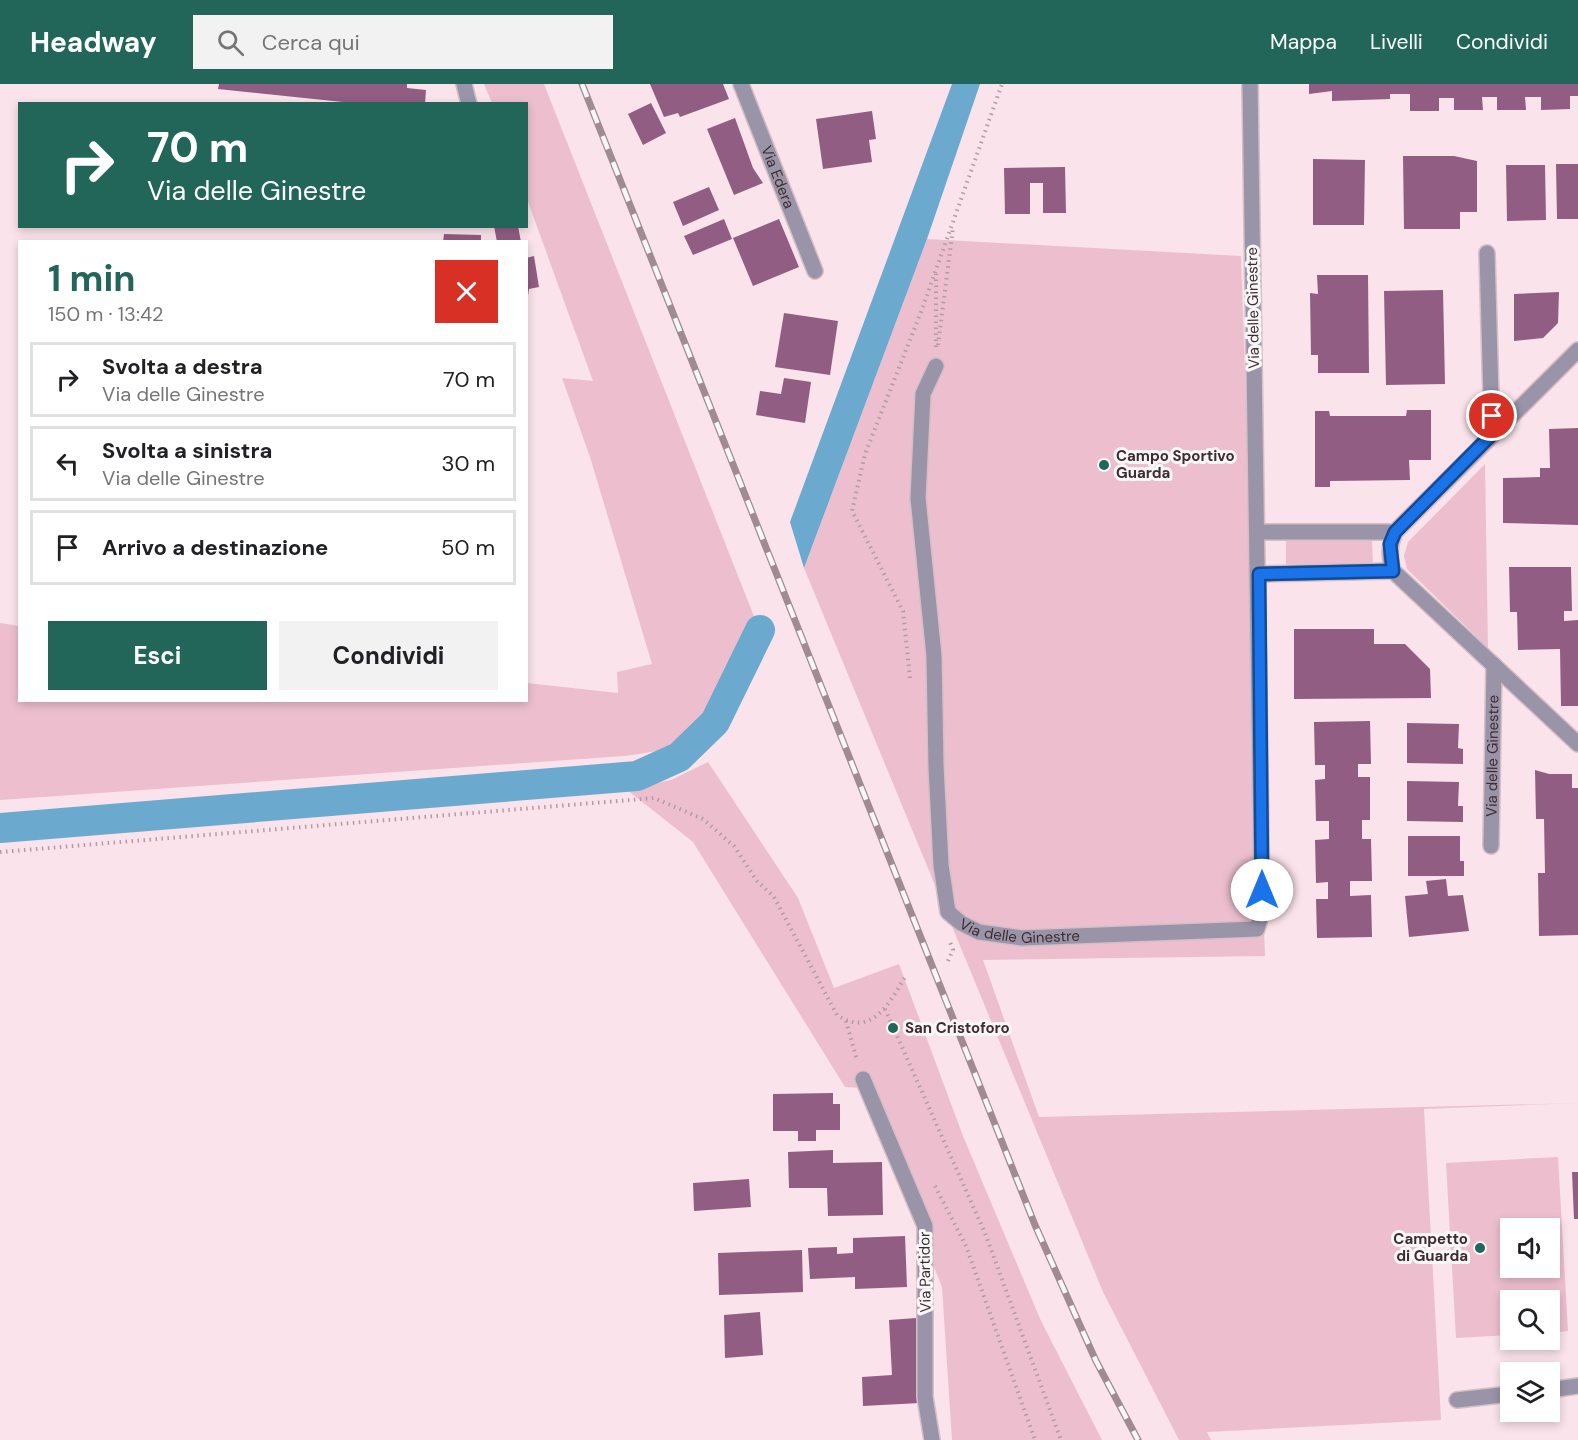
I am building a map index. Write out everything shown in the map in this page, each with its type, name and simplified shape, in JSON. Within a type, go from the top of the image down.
[{"type":"street","points":[[464,84],[468,102]]},
{"type":"street","name":"Via Edera","points":[[741,84],[815,271]]},
{"type":"street","name":"Via delle Ginestre","points":[[936,366],[923,394],[918,498],[934,656],[941,865],[948,912],[961,923],[979,932],[1022,938],[1257,929],[1262,912],[1259,532],[1250,213],[1250,84]]},
{"type":"street","points":[[1487,253],[1492,434]]},
{"type":"street","points":[[1259,574],[1393,571],[1390,544],[1395,532],[1578,350]]},
{"type":"street","points":[[1259,532],[1395,532]]},
{"type":"street","name":"Via delle Ginestre","points":[[1393,571],[1578,744]]},
{"type":"street","name":"Via delle Ginestre","points":[[1491,846],[1494,665]]},
{"type":"street","name":"Via Partidor","points":[[863,1079],[926,1226],[925,1397],[932,1440]]},
{"type":"street","points":[[1560,1388],[1578,1386]]},
{"type":"street","points":[[1457,1400],[1500,1395]]},
{"type":"path","points":[[936,366],[954,218]]},
{"type":"path","points":[[936,270],[936,366]]},
{"type":"path","points":[[0,852],[654,798],[703,819],[734,846],[757,881],[774,897],[837,1015],[846,1021],[859,1024],[869,1020],[885,1009],[905,977]]},
{"type":"path","points":[[885,1009],[985,1233],[1061,1440]]},
{"type":"path","points":[[846,1021],[863,1079]]},
{"type":"path","points":[[933,1184],[966,1246],[1035,1440]]},
{"type":"shaded area","points":[[484,84],[544,84],[757,624],[717,704],[695,731],[682,741],[654,752],[0,800],[0,623],[18,626],[18,702],[528,702],[528,683],[618,693],[617,672],[652,664],[590,457],[562,378],[593,381],[528,202],[528,102],[492,102]]},
{"type":"shaded area","points":[[927,239],[1241,256],[1265,956],[983,960],[1039,1117],[1578,1103],[1424,1109],[1441,1420],[1207,1432],[1211,1440],[1179,1440],[1103,1292],[804,568]]},
{"type":"shaded area","points":[[1485,464],[1488,648],[1407,569],[1404,556],[1408,542]]},
{"type":"shaded area","points":[[1286,540],[1372,541],[1373,564],[1286,564]]},
{"type":"shaded area","points":[[708,762],[798,898],[834,988],[899,964],[963,1136],[1041,1321],[1102,1440],[952,1440],[942,1287],[862,1088],[845,1087],[693,842],[626,789],[671,780]]},
{"type":"shaded area","name":"Campetto di Guarda","points":[[1558,1157],[1568,1331],[1560,1332],[1560,1290],[1500,1290],[1500,1336],[1456,1338],[1446,1163]]},
{"type":"water","points":[[952,84],[980,84],[927,239],[804,568],[790,522]]},
{"type":"building","points":[[219,84],[407,84],[407,88],[426,90],[425,102],[343,102],[218,89]]},
{"type":"building","points":[[650,84],[723,84],[729,99],[680,117],[678,113],[664,117]]},
{"type":"building","points":[[1309,84],[1578,84],[1578,96],[1570,96],[1570,109],[1541,110],[1541,97],[1525,97],[1526,110],[1497,110],[1497,97],[1482,97],[1483,110],[1454,110],[1454,98],[1439,98],[1439,111],[1410,111],[1410,94],[1390,94],[1390,99],[1332,101],[1332,91],[1309,94]]},
{"type":"building","points":[[651,103],[666,133],[643,145],[628,114]]},
{"type":"building","points":[[872,111],[876,139],[869,140],[872,162],[823,169],[816,119]]},
{"type":"building","points":[[735,118],[753,168],[763,183],[734,195],[707,129]]},
{"type":"building","points":[[1403,156],[1454,156],[1477,161],[1477,212],[1460,212],[1460,229],[1404,229]]},
{"type":"building","points":[[1313,159],[1365,160],[1364,225],[1313,225]]},
{"type":"building","points":[[1556,164],[1578,164],[1578,219],[1557,219]]},
{"type":"building","points":[[1506,165],[1545,165],[1546,220],[1507,221]]},
{"type":"building","points":[[1065,167],[1066,213],[1043,213],[1043,183],[1030,183],[1030,214],[1005,214],[1004,168]]},
{"type":"building","points":[[709,187],[719,210],[683,226],[673,202]]},
{"type":"building","points":[[724,219],[732,239],[693,255],[684,236]]},
{"type":"building","points":[[779,219],[799,267],[753,286],[733,238]]},
{"type":"building","points":[[494,228],[518,228],[521,240],[497,240]]},
{"type":"building","points":[[444,234],[481,235],[481,240],[443,240]]},
{"type":"building","points":[[534,256],[539,287],[529,289],[528,295],[528,258]]},
{"type":"building","points":[[1317,275],[1368,275],[1369,373],[1318,373],[1318,355],[1311,355],[1310,293],[1318,294]]},
{"type":"building","points":[[1443,290],[1445,384],[1386,385],[1384,291]]},
{"type":"building","points":[[1559,292],[1558,323],[1543,338],[1514,341],[1514,294]]},
{"type":"building","points":[[784,313],[838,321],[830,375],[775,367]]},
{"type":"building","points":[[784,378],[811,382],[805,423],[756,415],[760,391],[781,394]]},
{"type":"building","points":[[1407,410],[1431,410],[1431,460],[1409,460],[1410,480],[1330,481],[1330,487],[1315,487],[1315,411],[1329,411],[1330,416],[1406,416]]},
{"type":"building","points":[[1578,428],[1578,525],[1503,523],[1503,478],[1540,477],[1540,468],[1550,468],[1549,429]]},
{"type":"building","points":[[1509,567],[1571,567],[1572,611],[1564,611],[1564,621],[1578,620],[1578,706],[1561,706],[1560,649],[1518,650],[1517,612],[1510,612]]},
{"type":"building","points":[[1294,629],[1374,629],[1374,644],[1405,644],[1430,669],[1431,698],[1294,699]]},
{"type":"building","points":[[1370,721],[1371,764],[1358,764],[1358,777],[1370,777],[1370,820],[1362,820],[1362,839],[1371,839],[1372,881],[1350,881],[1350,896],[1371,895],[1372,937],[1317,938],[1316,899],[1328,899],[1328,882],[1316,883],[1315,840],[1329,839],[1329,821],[1316,821],[1315,780],[1325,779],[1325,765],[1315,765],[1314,722]]},
{"type":"building","points":[[1407,723],[1459,724],[1458,748],[1463,749],[1463,764],[1407,763]]},
{"type":"building","points":[[1535,770],[1549,774],[1572,774],[1572,788],[1578,788],[1578,935],[1539,936],[1538,873],[1545,873],[1544,819],[1536,819]]},
{"type":"building","points":[[1407,781],[1459,782],[1458,806],[1463,806],[1463,822],[1407,821]]},
{"type":"building","points":[[1408,836],[1460,836],[1460,861],[1464,861],[1464,876],[1408,876]]},
{"type":"building","points":[[1446,879],[1448,896],[1463,895],[1469,931],[1409,937],[1405,896],[1428,894],[1426,881]]},
{"type":"building","points":[[833,1093],[833,1104],[840,1104],[840,1130],[816,1130],[816,1141],[798,1141],[798,1131],[773,1131],[773,1094]]},
{"type":"building","points":[[833,1150],[833,1163],[882,1162],[883,1215],[828,1216],[827,1188],[789,1188],[788,1152]]},
{"type":"building","points":[[1572,1172],[1578,1172],[1578,1219],[1574,1219]]},
{"type":"building","points":[[749,1179],[751,1207],[694,1211],[693,1183]]},
{"type":"building","points":[[905,1236],[907,1287],[855,1289],[855,1277],[810,1279],[808,1248],[837,1247],[837,1254],[853,1253],[853,1238]]},
{"type":"building","points":[[802,1250],[803,1292],[719,1295],[718,1253]]},
{"type":"building","points":[[760,1312],[763,1355],[725,1358],[724,1315]]},
{"type":"building","points":[[916,1318],[920,1403],[863,1406],[862,1377],[892,1375],[889,1320]]},
{"type":"waterway","points":[[0,828],[637,776],[679,757],[715,722],[760,630]]},
{"type":"railway","points":[[582,84],[1035,1225],[1096,1361],[1138,1440]]},
{"type":"place","name":"Campo Sportivo Guarda","points":[[1104,465]]},
{"type":"place","name":"San Cristoforo","points":[[893,1028]]},
{"type":"place","name":"Campetto di Guarda","points":[[1480,1248]]},
{"type":"route","points":[[1262,890],[1259,574],[1393,571],[1390,544],[1395,532],[1492,434],[1492,416]]}]
